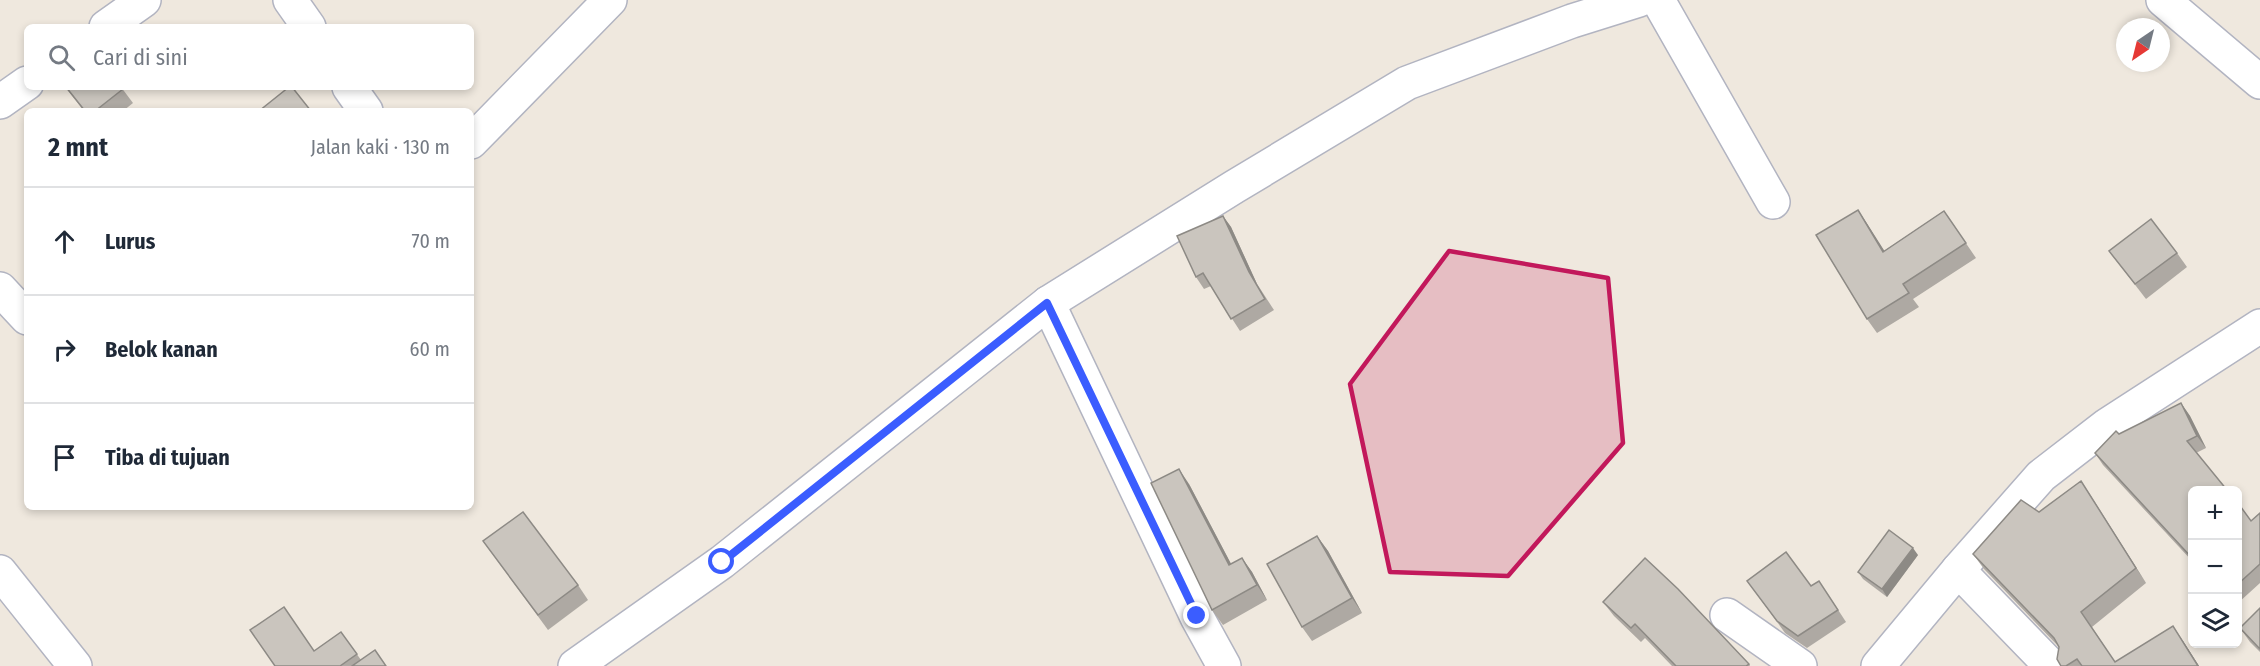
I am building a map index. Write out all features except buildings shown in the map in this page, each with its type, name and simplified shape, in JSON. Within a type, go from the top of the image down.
[{"type":"street","points":[[110,24],[144,0]]},
{"type":"street","points":[[290,0],[307,24]]},
{"type":"street","points":[[474,139],[610,0]]},
{"type":"street","points":[[575,666],[722,562],[1047,303],[1407,83],[1572,21],[1639,0]]},
{"type":"street","points":[[1658,0],[1773,202]]},
{"type":"street","points":[[2163,0],[2260,82]]},
{"type":"street","points":[[0,102],[24,85]]},
{"type":"street","points":[[351,90],[364,108]]},
{"type":"street","points":[[0,289],[24,315]]},
{"type":"street","points":[[1047,303],[1192,606],[1224,666]]},
{"type":"street","points":[[1878,666],[2041,476],[2107,425],[2260,326]]},
{"type":"street","points":[[1958,570],[2051,666]]},
{"type":"street","points":[[0,572],[75,666]]},
{"type":"street","points":[[1727,615],[1800,666]]},
{"type":"highlighted area","points":[[1449,251],[1608,278],[1623,443],[1508,576],[1390,572],[1350,384]]},
{"type":"route","points":[[722,562],[1047,303],[1197,616]]}]
